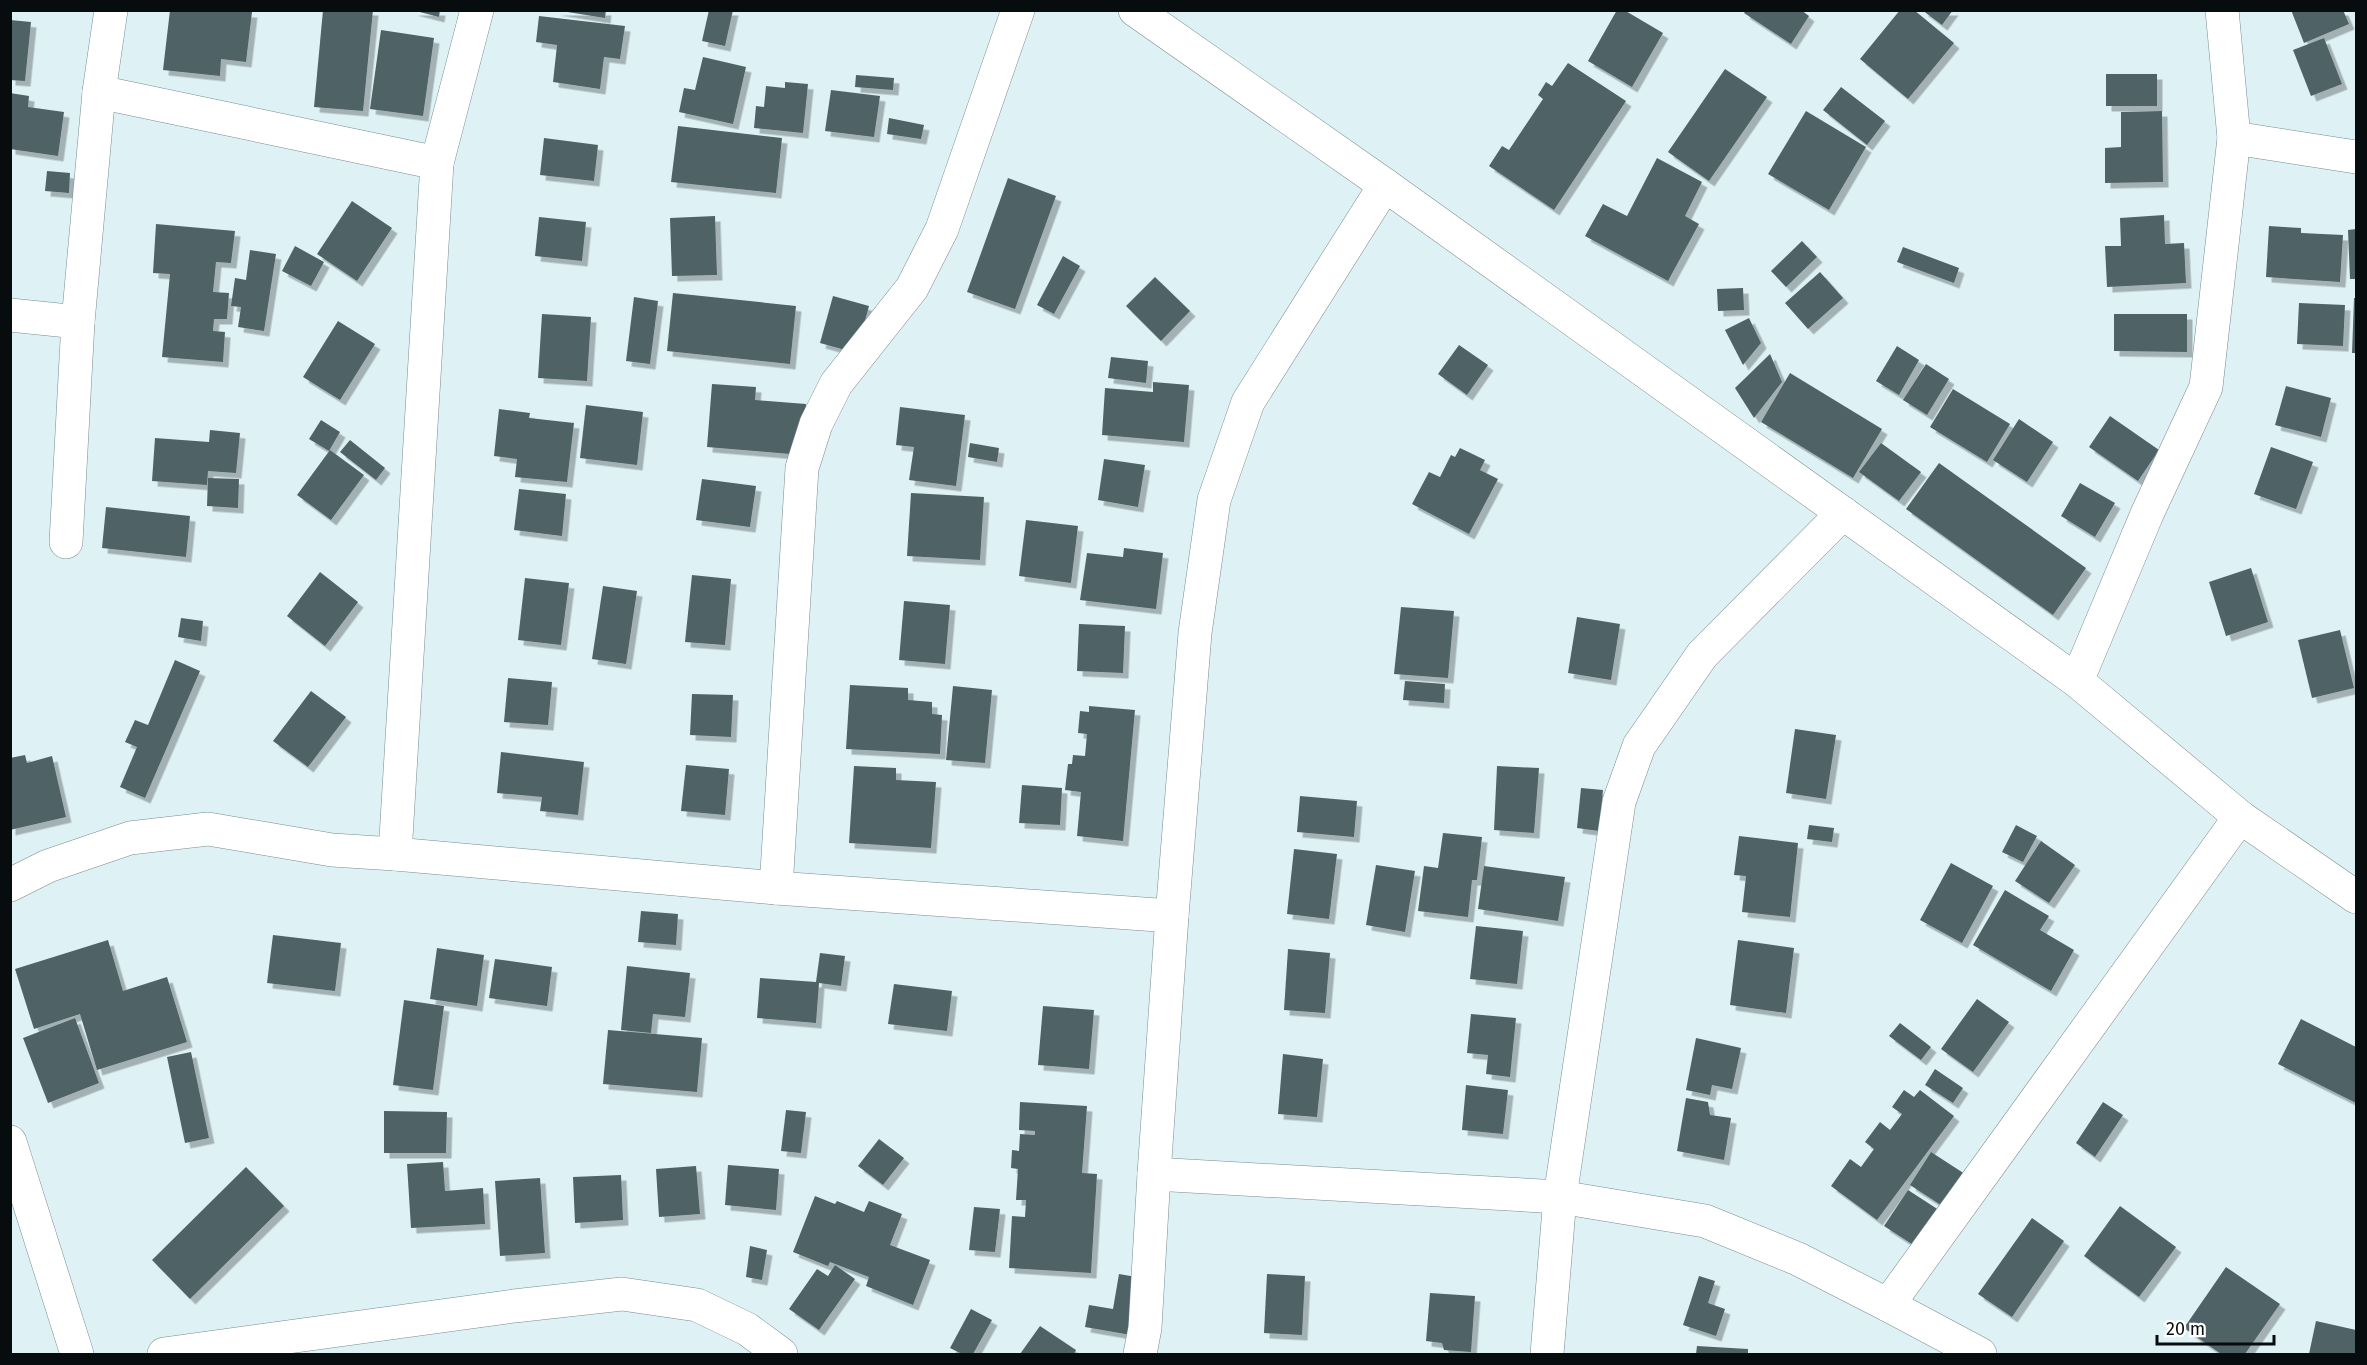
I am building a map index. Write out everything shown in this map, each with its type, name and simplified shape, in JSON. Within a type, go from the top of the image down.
[{"type":"street","points":[[66,542],[78,322],[99,92],[111,10]]},
{"type":"street","points":[[395,854],[437,163],[477,10]]},
{"type":"street","points":[[776,888],[802,468],[816,424],[836,384],[912,288],[942,230],[1018,10]]},
{"type":"street","points":[[1135,10],[1385,185],[2077,681],[2240,817],[2356,897]]},
{"type":"street","points":[[2077,681],[2147,514],[2206,387],[2234,138],[2222,10]]},
{"type":"street","points":[[99,92],[437,163]]},
{"type":"street","points":[[2234,138],[2356,157]]},
{"type":"street","points":[[1140,1354],[1145,1328],[1172,916],[1195,633],[1214,500],[1248,402],[1385,185]]},
{"type":"street","points":[[10,315],[78,322]]},
{"type":"street","points":[[1547,1354],[1560,1197],[1619,802],[1639,746],[1702,655],[1844,513]]},
{"type":"street","points":[[1888,1305],[2240,817]]},
{"type":"street","points":[[10,885],[48,866],[130,838],[207,829],[332,850],[776,888],[1172,916]]},
{"type":"street","points":[[10,1142],[77,1354]]},
{"type":"street","points":[[1154,1174],[1560,1197],[1705,1221],[1798,1259],[1980,1354]]},
{"type":"street","points":[[164,1354],[206,1352],[514,1306],[621,1294],[697,1305],[747,1329],[782,1354]]},
{"type":"building","points":[[170,10],[252,12],[246,62],[221,59],[220,76],[163,70]]},
{"type":"building","points":[[323,10],[373,10],[363,111],[314,107]]},
{"type":"building","points":[[412,10],[440,10],[439,17]]},
{"type":"building","points":[[555,10],[606,10],[605,18]]},
{"type":"building","points":[[709,10],[733,10],[725,46],[702,41]]},
{"type":"building","points":[[1617,10],[1624,10],[1663,33],[1632,87],[1588,61]]},
{"type":"building","points":[[1746,10],[1801,10],[1809,16],[1791,44],[1744,13]]},
{"type":"building","points":[[1900,10],[1914,10],[1954,43],[1908,99],[1860,59]]},
{"type":"building","points":[[1922,10],[1953,10],[1942,25]]},
{"type":"building","points":[[2291,10],[2343,10],[2349,24],[2304,43]]},
{"type":"building","points":[[539,16],[625,26],[620,59],[604,57],[600,89],[553,82],[557,45],[536,42]]},
{"type":"building","points":[[10,20],[31,22],[25,81],[10,80]]},
{"type":"building","points":[[381,30],[434,38],[423,116],[370,109]]},
{"type":"building","points":[[2324,38],[2342,84],[2311,96],[2293,50]]},
{"type":"building","points":[[703,57],[746,67],[733,124],[679,112],[684,88],[695,90]]},
{"type":"building","points":[[1568,63],[1626,101],[1554,210],[1489,166],[1502,146],[1509,150],[1543,99],[1538,95],[1546,82],[1552,86]]},
{"type":"building","points":[[1725,69],[1767,97],[1709,181],[1668,152]]},
{"type":"building","points":[[2106,74],[2157,74],[2157,106],[2106,106]]},
{"type":"building","points":[[856,75],[894,78],[893,90],[855,87]]},
{"type":"building","points":[[785,82],[808,84],[803,133],[754,128],[756,106],[764,107],[766,86],[785,88]]},
{"type":"building","points":[[1841,87],[1885,121],[1867,145],[1823,110]]},
{"type":"building","points":[[831,90],[880,96],[874,137],[825,131]]},
{"type":"building","points":[[10,93],[29,96],[28,107],[64,112],[58,156],[10,149]]},
{"type":"building","points":[[1806,111],[1866,147],[1829,210],[1768,174]]},
{"type":"building","points":[[2162,111],[2163,182],[2105,183],[2105,148],[2121,147],[2121,112]]},
{"type":"building","points":[[889,118],[924,125],[921,139],[887,134]]},
{"type":"building","points":[[678,126],[782,138],[776,193],[671,182]]},
{"type":"building","points":[[544,138],[598,145],[594,181],[540,175]]},
{"type":"building","points":[[1657,158],[1702,182],[1685,216],[1699,224],[1668,281],[1585,236],[1603,204],[1627,216]]},
{"type":"building","points":[[47,171],[70,173],[69,193],[45,191]]},
{"type":"building","points":[[1008,178],[1056,196],[1015,309],[967,292]]},
{"type":"building","points":[[352,201],[392,228],[357,281],[317,254]]},
{"type":"building","points":[[2164,215],[2165,244],[2184,243],[2186,283],[2107,287],[2105,246],[2121,246],[2120,218]]},
{"type":"building","points":[[715,216],[717,275],[672,276],[670,218]]},
{"type":"building","points":[[539,217],[586,222],[582,261],[535,256]]},
{"type":"building","points":[[156,224],[235,231],[231,263],[216,262],[213,292],[229,293],[227,319],[214,319],[213,331],[225,332],[223,362],[162,357],[170,274],[153,273]]},
{"type":"building","points":[[2269,226],[2301,228],[2301,233],[2343,235],[2340,282],[2266,277]]},
{"type":"building","points":[[2356,229],[2356,279],[2350,279],[2348,230]]},
{"type":"building","points":[[1802,241],[1817,257],[1786,287],[1771,271]]},
{"type":"building","points":[[295,246],[324,262],[311,286],[282,271]]},
{"type":"building","points":[[1903,247],[1959,268],[1954,283],[1897,262]]},
{"type":"building","points":[[250,250],[276,254],[264,331],[238,327],[241,307],[231,306],[235,278],[246,280]]},
{"type":"building","points":[[1063,256],[1080,266],[1054,314],[1037,305]]},
{"type":"building","points":[[1820,272],[1843,298],[1808,329],[1785,303]]},
{"type":"building","points":[[1155,277],[1190,311],[1161,341],[1126,306]]},
{"type":"building","points":[[1743,288],[1744,310],[1718,311],[1717,289]]},
{"type":"building","points":[[673,293],[796,306],[790,364],[667,351]]},
{"type":"building","points":[[833,296],[869,306],[856,353],[820,343]]},
{"type":"building","points":[[634,297],[658,301],[650,364],[626,361]]},
{"type":"building","points":[[2354,298],[2356,298],[2356,353],[2352,353]]},
{"type":"building","points":[[2299,303],[2345,305],[2343,346],[2297,344]]},
{"type":"building","points":[[542,314],[591,317],[587,381],[538,378]]},
{"type":"building","points":[[2114,314],[2187,314],[2187,352],[2114,351]]},
{"type":"building","points":[[1749,318],[1761,343],[1743,365],[1725,330]]},
{"type":"building","points":[[338,321],[375,344],[340,400],[303,377]]},
{"type":"building","points":[[1459,345],[1488,365],[1467,395],[1438,374]]},
{"type":"building","points":[[1897,346],[1919,360],[1899,395],[1876,381]]},
{"type":"building","points":[[1770,354],[1782,382],[1754,418],[1735,388]]},
{"type":"building","points":[[1111,357],[1148,361],[1146,383],[1108,378]]},
{"type":"building","points":[[1926,364],[1949,379],[1927,415],[1903,400]]},
{"type":"building","points":[[1790,373],[1882,429],[1853,478],[1761,422]]},
{"type":"building","points":[[1153,382],[1189,385],[1184,442],[1102,435],[1105,388],[1153,392]]},
{"type":"building","points":[[712,384],[756,387],[755,400],[806,404],[802,455],[707,447]]},
{"type":"building","points":[[2286,386],[2331,398],[2321,437],[2275,425]]},
{"type":"building","points":[[1953,389],[2010,424],[1987,462],[1930,427]]},
{"type":"building","points":[[586,405],[643,412],[637,465],[580,458]]},
{"type":"building","points":[[900,407],[965,415],[956,486],[909,480],[914,447],[896,445]]},
{"type":"building","points":[[499,409],[530,413],[529,418],[574,423],[567,482],[515,477],[517,459],[494,456]]},
{"type":"building","points":[[2110,416],[2159,450],[2138,481],[2089,447]]},
{"type":"building","points":[[2019,419],[2053,442],[2027,482],[1993,460]]},
{"type":"building","points":[[321,420],[340,432],[329,451],[309,439]]},
{"type":"building","points":[[210,430],[240,433],[236,473],[208,471],[207,485],[152,481],[155,438],[209,442]]},
{"type":"building","points":[[350,440],[385,468],[376,480],[340,452]]},
{"type":"building","points":[[970,443],[999,448],[997,462],[968,457]]},
{"type":"building","points":[[1881,443],[1921,472],[1899,501],[1859,472]]},
{"type":"building","points":[[2271,447],[2313,462],[2296,509],[2254,494]]},
{"type":"building","points":[[1460,448],[1485,460],[1480,470],[1498,479],[1469,534],[1412,504],[1429,472],[1440,477],[1451,455],[1455,457]]},
{"type":"building","points":[[330,450],[364,475],[331,520],[297,495]]},
{"type":"building","points":[[1104,459],[1145,465],[1138,507],[1098,500]]},
{"type":"building","points":[[1939,463],[2086,568],[2053,615],[1906,509]]},
{"type":"building","points":[[208,478],[239,479],[238,508],[207,506]]},
{"type":"building","points":[[702,479],[756,486],[750,527],[696,520]]},
{"type":"building","points":[[2080,483],[2115,503],[2095,537],[2061,516]]},
{"type":"building","points":[[519,489],[566,494],[562,536],[514,530]]},
{"type":"building","points":[[911,493],[984,497],[980,560],[907,556]]},
{"type":"building","points":[[106,507],[190,516],[186,557],[102,548]]},
{"type":"building","points":[[1026,520],[1078,526],[1071,583],[1019,576]]},
{"type":"building","points":[[1124,548],[1163,553],[1156,609],[1080,600],[1087,553],[1123,557]]},
{"type":"building","points":[[2251,568],[2268,622],[2226,636],[2209,582]]},
{"type":"building","points":[[320,572],[358,602],[325,646],[287,616]]},
{"type":"building","points":[[692,575],[731,579],[725,645],[685,642]]},
{"type":"building","points":[[525,578],[569,583],[561,645],[518,640]]},
{"type":"building","points":[[603,586],[637,591],[626,664],[592,659]]},
{"type":"building","points":[[904,601],[950,605],[945,664],[899,660]]},
{"type":"building","points":[[1401,607],[1454,611],[1448,678],[1394,674]]},
{"type":"building","points":[[1577,617],[1620,624],[1611,680],[1568,673]]},
{"type":"building","points":[[181,618],[203,621],[201,641],[178,637]]},
{"type":"building","points":[[1079,624],[1125,626],[1123,673],[1077,671]]},
{"type":"building","points":[[2340,630],[2354,688],[2312,698],[2298,640]]},
{"type":"building","points":[[175,660],[200,671],[145,798],[120,787],[137,747],[125,742],[135,720],[148,725]]},
{"type":"building","points":[[508,678],[552,682],[548,725],[504,722]]},
{"type":"building","points":[[1405,681],[1445,684],[1444,703],[1403,700]]},
{"type":"building","points":[[850,685],[908,688],[908,700],[932,702],[932,714],[942,715],[940,754],[846,749]]},
{"type":"building","points":[[953,686],[992,690],[985,763],[946,760]]},
{"type":"building","points":[[311,691],[346,717],[308,767],[273,741]]},
{"type":"building","points":[[692,694],[733,695],[731,737],[690,735]]},
{"type":"building","points":[[1089,706],[1135,710],[1123,841],[1077,836],[1081,792],[1065,790],[1068,764],[1072,764],[1073,755],[1085,756],[1087,734],[1078,733],[1080,711],[1089,712]]},
{"type":"building","points":[[1795,729],[1836,735],[1826,799],[1786,793]]},
{"type":"building","points":[[501,752],[584,762],[578,815],[540,811],[542,797],[497,793]]},
{"type":"building","points":[[25,755],[27,763],[52,756],[66,817],[10,830],[10,758]]},
{"type":"building","points":[[686,765],[729,769],[725,815],[681,811]]},
{"type":"building","points":[[854,766],[896,768],[896,780],[936,782],[931,848],[849,843]]},
{"type":"building","points":[[1497,766],[1539,768],[1534,833],[1494,830]]},
{"type":"building","points":[[1022,785],[1062,788],[1060,825],[1019,823]]},
{"type":"building","points":[[1581,788],[1603,790],[1599,831],[1577,828]]},
{"type":"building","points":[[1300,796],[1357,801],[1354,837],[1297,832]]},
{"type":"building","points":[[1809,825],[1834,828],[1832,842],[1807,839]]},
{"type":"building","points":[[2016,825],[2037,836],[2023,862],[2002,852]]},
{"type":"building","points":[[1443,833],[1482,837],[1477,880],[1472,880],[1468,917],[1418,911],[1424,866],[1438,868]]},
{"type":"building","points":[[1739,836],[1798,843],[1790,917],[1742,912],[1746,876],[1734,875]]},
{"type":"building","points":[[2041,841],[2075,865],[2049,903],[2015,881]]},
{"type":"building","points":[[1294,849],[1337,854],[1329,919],[1287,914]]},
{"type":"building","points":[[1951,863],[1993,886],[1962,943],[1920,920]]},
{"type":"building","points":[[1376,865],[1415,871],[1405,932],[1366,925]]},
{"type":"building","points":[[1484,866],[1565,877],[1558,921],[1478,909]]},
{"type":"building","points":[[2005,890],[2049,916],[2040,930],[2074,950],[2051,991],[1973,945]]},
{"type":"building","points":[[641,911],[678,914],[676,945],[638,942]]},
{"type":"building","points":[[1476,926],[1523,931],[1517,984],[1470,979]]},
{"type":"building","points":[[273,935],[341,943],[335,991],[267,983]]},
{"type":"building","points":[[108,940],[123,991],[167,977],[187,1042],[97,1070],[80,1014],[34,1029],[15,969]]},
{"type":"building","points":[[1738,940],[1794,948],[1786,1013],[1730,1005]]},
{"type":"building","points":[[437,948],[484,955],[477,1006],[430,999]]},
{"type":"building","points":[[1288,949],[1330,953],[1325,1013],[1284,1010]]},
{"type":"building","points":[[820,953],[845,956],[841,986],[819,983],[816,1023],[757,1018],[760,978],[816,982]]},
{"type":"building","points":[[495,959],[552,967],[547,1006],[489,998]]},
{"type":"building","points":[[627,966],[690,973],[685,1017],[653,1014],[651,1033],[621,1030]]},
{"type":"building","points":[[894,984],[952,991],[947,1031],[888,1024]]},
{"type":"building","points":[[1977,999],[2009,1022],[1973,1072],[1941,1049]]},
{"type":"building","points":[[404,1000],[444,1006],[433,1090],[393,1085]]},
{"type":"building","points":[[1043,1006],[1094,1010],[1089,1069],[1038,1065]]},
{"type":"building","points":[[1471,1014],[1516,1018],[1510,1077],[1486,1074],[1488,1055],[1467,1053]]},
{"type":"building","points":[[75,1018],[99,1083],[48,1103],[23,1038]]},
{"type":"building","points":[[2301,1019],[2356,1047],[2356,1103],[2278,1064]]},
{"type":"building","points":[[1900,1023],[1931,1047],[1921,1060],[1889,1036]]},
{"type":"building","points":[[608,1030],[702,1038],[697,1092],[603,1084]]},
{"type":"building","points":[[1696,1038],[1741,1048],[1732,1089],[1712,1085],[1710,1095],[1686,1090]]},
{"type":"building","points":[[191,1052],[209,1138],[185,1143],[167,1057]]},
{"type":"building","points":[[1283,1054],[1323,1059],[1317,1117],[1278,1114]]},
{"type":"building","points":[[1935,1069],[1963,1088],[1953,1103],[1925,1085]]},
{"type":"building","points":[[1466,1085],[1508,1090],[1503,1134],[1462,1130]]},
{"type":"building","points":[[1904,1090],[1914,1097],[1920,1090],[1954,1116],[1877,1220],[1831,1186],[1850,1159],[1861,1167],[1874,1149],[1865,1142],[1880,1122],[1890,1130],[1902,1114],[1892,1107]]},
{"type":"building","points":[[1686,1098],[1708,1102],[1710,1115],[1731,1118],[1724,1160],[1677,1151]]},
{"type":"building","points":[[1020,1102],[1087,1106],[1082,1173],[1097,1174],[1091,1273],[1009,1268],[1012,1216],[1025,1217],[1026,1200],[1016,1200],[1018,1169],[1011,1168],[1012,1150],[1019,1151],[1020,1134],[1035,1135],[1035,1131],[1019,1130]]},
{"type":"building","points":[[2103,1102],[2123,1115],[2095,1157],[2076,1143]]},
{"type":"building","points":[[786,1110],[806,1112],[801,1153],[781,1151]]},
{"type":"building","points":[[384,1111],[447,1112],[446,1153],[384,1153]]},
{"type":"building","points":[[879,1139],[904,1158],[883,1185],[858,1166]]},
{"type":"building","points":[[1931,1152],[1968,1176],[1947,1209],[1910,1185]]},
{"type":"building","points":[[443,1162],[445,1191],[483,1188],[485,1224],[411,1228],[407,1164]]},
{"type":"building","points":[[728,1165],[779,1169],[776,1210],[725,1205]]},
{"type":"building","points":[[696,1166],[700,1214],[659,1217],[656,1169]]},
{"type":"building","points":[[246,1167],[284,1206],[190,1299],[152,1260]]},
{"type":"building","points":[[621,1175],[623,1220],[575,1223],[573,1177]]},
{"type":"building","points":[[540,1178],[545,1253],[500,1256],[495,1181]]},
{"type":"building","points":[[1908,1190],[1942,1212],[1918,1248],[1884,1226]]},
{"type":"building","points":[[815,1196],[835,1204],[837,1201],[864,1212],[869,1201],[902,1214],[890,1245],[930,1260],[913,1305],[866,1286],[869,1277],[830,1262],[828,1266],[793,1252]]},
{"type":"building","points":[[2120,1206],[2176,1247],[2139,1297],[2084,1256]]},
{"type":"building","points":[[974,1207],[1000,1209],[995,1252],[969,1250]]},
{"type":"building","points":[[2032,1218],[2064,1241],[2012,1317],[1978,1294]]},
{"type":"building","points":[[750,1246],[767,1250],[762,1280],[746,1277]]},
{"type":"building","points":[[835,1265],[855,1279],[819,1330],[789,1309],[817,1269],[828,1276]]},
{"type":"building","points":[[2226,1267],[2280,1304],[2245,1354],[2221,1354],[2184,1328]]},
{"type":"building","points":[[1119,1274],[1142,1278],[1131,1335],[1085,1327],[1089,1305],[1113,1309]]},
{"type":"building","points":[[1267,1274],[1305,1276],[1302,1335],[1264,1333]]},
{"type":"building","points":[[1699,1276],[1715,1281],[1708,1303],[1725,1309],[1716,1336],[1683,1325]]},
{"type":"building","points":[[1430,1293],[1475,1296],[1471,1352],[1444,1350],[1442,1343],[1426,1341]]},
{"type":"building","points":[[971,1309],[992,1320],[973,1354],[962,1354],[950,1348]]},
{"type":"building","points":[[2316,1321],[2356,1330],[2356,1354],[2309,1354]]},
{"type":"building","points":[[1040,1326],[1076,1350],[1074,1354],[1020,1354]]},
{"type":"building","points":[[1697,1346],[1748,1349],[1748,1354],[1696,1354]]}]
